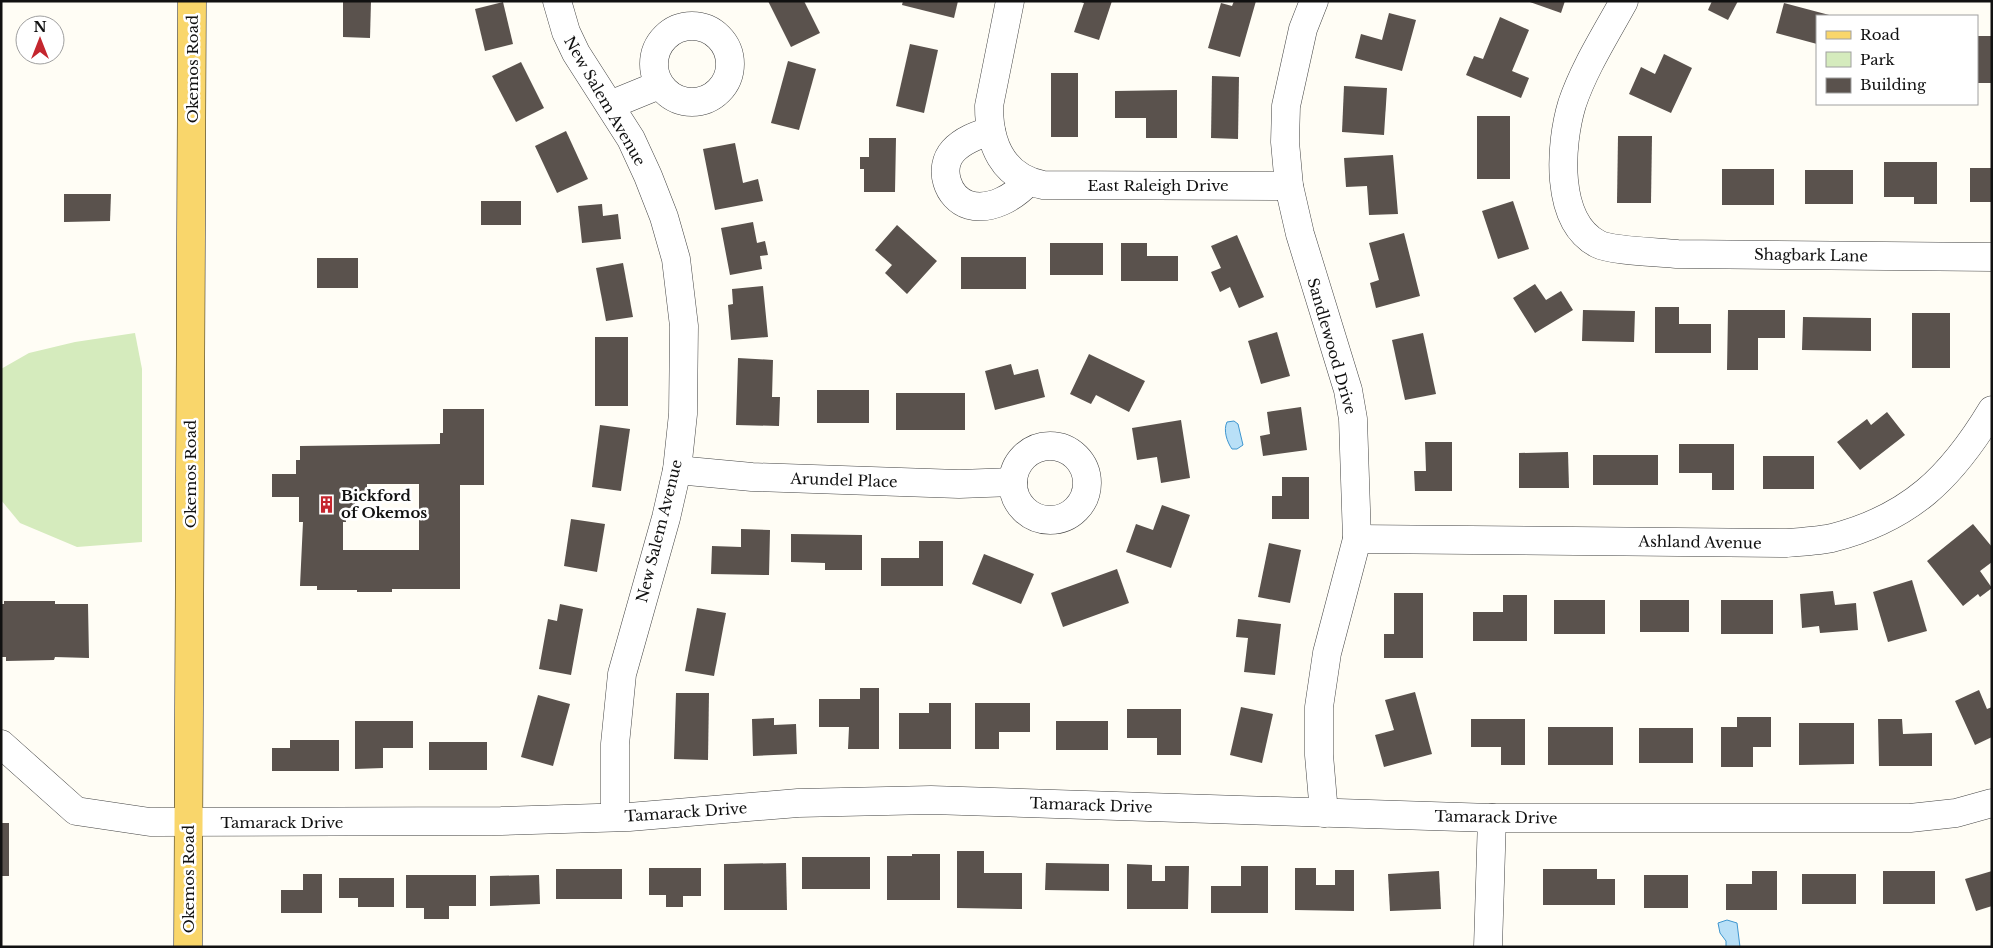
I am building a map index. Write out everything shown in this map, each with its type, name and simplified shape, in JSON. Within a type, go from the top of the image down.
[{"type":"main road","name":"Okemos Road","points":[[188,947],[192,1]]},
{"type":"street","name":"New Salem Avenue","points":[[557,1],[566,32],[576,53],[592,82],[610,105],[631,139],[648,176],[664,217],[676,259],[684,326],[684,414],[677,470],[666,518],[622,674],[615,744],[615,817]]},
{"type":"street","points":[[990,131],[974,136],[960,145],[952,152],[947,162],[945,172],[948,186],[959,200],[968,205],[979,206],[1001,202],[1017,193],[1028,182],[1013,172],[1001,158],[990,131],[989,106],[1010,1]]},
{"type":"street","name":"Sandlewood Drive","points":[[1314,1],[1303,29],[1286,106],[1289,186],[1300,234],[1348,390],[1353,419],[1357,539],[1331,637],[1319,707],[1324,813]]},
{"type":"street","name":"Shagbark Lane","points":[[1624,1],[1588,67],[1572,104],[1565,141],[1564,185],[1569,206],[1578,228],[1598,245],[1677,254],[1992,257]]},
{"type":"street","points":[[610,105],[659,85]]},
{"type":"street","name":"East Raleigh Drive","points":[[1028,182],[1043,185],[1289,186]]},
{"type":"street","name":"Ashland Avenue","points":[[1357,539],[1786,543],[1830,538],[1872,525],[1914,502],[1949,471],[1973,442],[1992,410]]},
{"type":"street","name":"Arundel Place","points":[[677,470],[752,477],[959,484],[1013,482]]},
{"type":"street","name":"Tamarack Drive","points":[[1,744],[76,811],[150,822],[491,821],[615,817],[798,803],[931,800],[1492,818],[1910,818],[1956,813],[1992,803]]},
{"type":"street","points":[[1488,947],[1492,818]]},
{"type":"green space","points":[[135,333],[142,369],[142,542],[77,547],[20,523],[1,500],[1,369],[29,353],[75,342]]},
{"type":"water","points":[[1234,421],[1238,424],[1243,445],[1237,449],[1232,449],[1226,432],[1227,422]]},
{"type":"water","points":[[1727,920],[1737,923],[1740,947],[1726,947],[1726,941],[1720,933],[1718,923]]},
{"type":"building","points":[[343,1],[371,1],[370,38],[343,37]]},
{"type":"building","points":[[768,1],[804,1],[820,33],[791,47]]},
{"type":"building","points":[[903,1],[958,1],[954,18],[902,5]]},
{"type":"building","points":[[1078,1],[1112,1],[1099,40],[1074,32],[1084,3]]},
{"type":"building","points":[[1234,1],[1256,1],[1240,57],[1208,48],[1221,3],[1232,6]]},
{"type":"building","points":[[1527,1],[1565,1],[1561,13]]},
{"type":"building","points":[[1712,1],[1738,1],[1728,20],[1708,10]]},
{"type":"building","points":[[503,2],[513,44],[485,51],[475,9]]},
{"type":"building","points":[[1784,3],[1829,15],[1816,15],[1816,44],[1776,33]]},
{"type":"building","points":[[1389,13],[1416,20],[1402,71],[1355,58],[1361,34],[1382,40]]},
{"type":"building","points":[[1500,17],[1529,30],[1512,71],[1529,78],[1521,98],[1466,75],[1474,56],[1483,59]]},
{"type":"building","points":[[1978,36],[1992,36],[1992,83],[1978,83]]},
{"type":"building","points":[[910,44],[938,50],[924,113],[896,106]]},
{"type":"building","points":[[1664,54],[1692,68],[1671,113],[1629,94],[1641,67],[1655,74]]},
{"type":"building","points":[[788,61],[816,69],[799,130],[771,123]]},
{"type":"building","points":[[521,62],[544,108],[516,122],[492,76]]},
{"type":"building","points":[[1051,73],[1078,73],[1078,137],[1051,137]]},
{"type":"building","points":[[1212,76],[1239,77],[1238,139],[1211,138]]},
{"type":"building","points":[[1344,86],[1387,88],[1384,135],[1342,132]]},
{"type":"building","points":[[1177,90],[1177,138],[1146,138],[1146,118],[1115,118],[1115,91]]},
{"type":"building","points":[[1477,116],[1510,116],[1510,179],[1477,179]]},
{"type":"building","points":[[566,131],[588,179],[557,193],[535,146]]},
{"type":"building","points":[[1618,136],[1652,136],[1651,203],[1617,203]]},
{"type":"building","points":[[869,138],[896,138],[895,192],[864,192],[864,169],[860,169],[860,157],[869,157]]},
{"type":"building","points":[[735,143],[743,183],[758,179],[763,201],[715,210],[703,149]]},
{"type":"building","points":[[1393,155],[1398,214],[1369,215],[1367,186],[1346,187],[1344,158]]},
{"type":"building","points":[[1884,162],[1937,162],[1937,204],[1914,204],[1914,197],[1884,197]]},
{"type":"building","points":[[1970,168],[1992,168],[1992,202],[1970,202]]},
{"type":"building","points":[[1722,169],[1774,169],[1774,205],[1722,205]]},
{"type":"building","points":[[1805,170],[1853,170],[1853,204],[1805,204]]},
{"type":"building","points":[[64,194],[111,194],[110,221],[64,222]]},
{"type":"building","points":[[481,201],[521,201],[521,225],[481,225]]},
{"type":"building","points":[[1513,201],[1529,249],[1498,259],[1482,211]]},
{"type":"building","points":[[602,204],[603,216],[618,214],[621,239],[582,243],[578,206]]},
{"type":"building","points":[[753,222],[757,243],[765,241],[768,255],[760,256],[762,269],[730,275],[721,228]]},
{"type":"building","points":[[897,225],[937,261],[907,294],[885,273],[892,265],[875,250]]},
{"type":"building","points":[[1404,233],[1420,296],[1376,308],[1370,283],[1379,280],[1369,243]]},
{"type":"building","points":[[1237,235],[1264,297],[1239,308],[1230,287],[1220,292],[1211,272],[1221,268],[1211,246]]},
{"type":"building","points":[[1050,243],[1103,243],[1103,275],[1050,275]]},
{"type":"building","points":[[1121,243],[1147,243],[1147,256],[1178,256],[1178,281],[1121,281]]},
{"type":"building","points":[[961,257],[1026,257],[1026,289],[961,289]]},
{"type":"building","points":[[317,258],[358,258],[358,288],[317,288]]},
{"type":"building","points":[[623,263],[633,317],[606,321],[596,268]]},
{"type":"building","points":[[1535,284],[1546,300],[1561,291],[1573,310],[1535,333],[1513,298]]},
{"type":"building","points":[[763,286],[768,337],[731,340],[728,305],[733,304],[732,289]]},
{"type":"building","points":[[1655,307],[1679,307],[1679,324],[1711,324],[1711,353],[1655,353]]},
{"type":"building","points":[[1583,310],[1635,311],[1634,342],[1582,341]]},
{"type":"building","points":[[1728,310],[1785,310],[1785,338],[1758,338],[1758,370],[1727,370]]},
{"type":"building","points":[[1912,313],[1950,313],[1950,368],[1912,368]]},
{"type":"building","points":[[1803,317],[1871,318],[1871,351],[1802,350]]},
{"type":"building","points":[[1277,332],[1290,376],[1261,384],[1248,341]]},
{"type":"building","points":[[1423,333],[1436,394],[1405,400],[1392,340]]},
{"type":"building","points":[[595,337],[628,337],[628,406],[595,406]]},
{"type":"building","points":[[1089,354],[1145,381],[1129,412],[1096,395],[1091,404],[1070,394]]},
{"type":"building","points":[[738,358],[773,360],[772,397],[780,397],[779,426],[736,425]]},
{"type":"building","points":[[1011,364],[1014,375],[1038,369],[1045,397],[995,410],[985,371]]},
{"type":"building","points":[[817,390],[869,390],[869,423],[817,423]]},
{"type":"building","points":[[896,393],[965,393],[965,430],[896,430]]},
{"type":"building","points":[[1301,407],[1307,450],[1263,456],[1260,436],[1270,434],[1267,412]]},
{"type":"building","name":"Bickford of Okemos","points":[[443,409],[484,409],[484,485],[460,485],[460,589],[392,589],[392,592],[357,592],[357,590],[317,590],[317,586],[300,586],[303,522],[299,522],[299,497],[272,497],[272,474],[296,474],[296,460],[300,460],[300,446],[440,444],[440,433],[443,433]],"holes":[[[367,484],[419,484],[419,550],[343,550],[343,522],[346,522],[346,510],[355,510],[355,495],[367,495]]]},
{"type":"building","points":[[1887,412],[1905,435],[1860,470],[1837,442],[1867,419],[1871,425]]},
{"type":"building","points":[[1181,420],[1190,478],[1161,483],[1157,457],[1137,460],[1132,428]]},
{"type":"building","points":[[600,425],[630,429],[621,491],[592,487]]},
{"type":"building","points":[[1425,442],[1452,442],[1452,491],[1415,491],[1414,471],[1426,471]]},
{"type":"building","points":[[1679,444],[1734,444],[1734,490],[1712,490],[1712,473],[1679,473]]},
{"type":"building","points":[[1568,452],[1569,488],[1519,488],[1519,453]]},
{"type":"building","points":[[1593,455],[1658,455],[1658,485],[1593,485]]},
{"type":"building","points":[[1763,456],[1814,456],[1814,489],[1763,489]]},
{"type":"building","points":[[1282,477],[1309,477],[1309,519],[1272,519],[1272,496],[1282,496]]},
{"type":"building","points":[[1162,505],[1190,515],[1171,568],[1126,552],[1136,524],[1153,530]]},
{"type":"building","points":[[571,519],[605,524],[597,572],[564,566]]},
{"type":"building","points":[[1973,524],[1992,547],[1992,562],[1980,571],[1992,588],[1980,597],[1978,594],[1963,606],[1927,561]]},
{"type":"building","points":[[741,529],[770,530],[769,575],[711,574],[712,546],[741,547]]},
{"type":"building","points":[[791,534],[862,535],[862,570],[825,570],[825,563],[791,562]]},
{"type":"building","points":[[919,541],[943,541],[943,586],[881,586],[881,558],[919,558]]},
{"type":"building","points":[[1269,543],[1301,550],[1290,603],[1258,597]]},
{"type":"building","points":[[984,554],[1034,574],[1021,604],[972,584]]},
{"type":"building","points":[[1117,569],[1129,603],[1063,627],[1051,593]]},
{"type":"building","points":[[1912,580],[1927,631],[1888,642],[1873,592]]},
{"type":"building","points":[[1833,591],[1835,605],[1856,603],[1858,630],[1820,633],[1819,626],[1802,628],[1800,594]]},
{"type":"building","points":[[1394,593],[1423,593],[1423,658],[1384,658],[1384,634],[1394,634]]},
{"type":"building","points":[[1503,595],[1527,595],[1527,641],[1473,641],[1473,612],[1503,612]]},
{"type":"building","points":[[1554,600],[1605,600],[1605,634],[1554,634]]},
{"type":"building","points":[[1640,600],[1689,600],[1689,632],[1640,632]]},
{"type":"building","points":[[1721,600],[1773,600],[1773,634],[1721,634]]},
{"type":"building","points":[[4,601],[55,601],[55,604],[88,604],[89,658],[55,657],[54,660],[6,661],[6,657],[1,657],[1,604],[4,604]]},
{"type":"building","points":[[560,604],[583,609],[571,675],[539,669],[548,619],[557,621]]},
{"type":"building","points":[[697,608],[726,613],[714,676],[685,671]]},
{"type":"building","points":[[1238,619],[1281,624],[1275,675],[1244,672],[1248,638],[1236,637]]},
{"type":"building","points":[[860,688],[879,688],[879,749],[848,749],[849,727],[819,727],[819,699],[860,699]]},
{"type":"building","points":[[1979,690],[1987,709],[1992,707],[1992,737],[1975,745],[1955,701]]},
{"type":"building","points":[[1415,692],[1432,754],[1384,767],[1375,735],[1394,730],[1385,700]]},
{"type":"building","points":[[676,693],[709,693],[708,760],[674,759]]},
{"type":"building","points":[[538,695],[570,704],[553,766],[521,757]]},
{"type":"building","points":[[929,703],[951,703],[951,749],[899,749],[899,713],[929,713]]},
{"type":"building","points":[[975,703],[1030,703],[1030,732],[999,732],[999,749],[975,749]]},
{"type":"building","points":[[1241,707],[1273,714],[1262,763],[1230,755]]},
{"type":"building","points":[[1127,709],[1181,709],[1181,755],[1157,755],[1157,738],[1127,738]]},
{"type":"building","points":[[1737,717],[1771,717],[1771,747],[1753,747],[1753,767],[1721,767],[1721,727],[1737,727]]},
{"type":"building","points":[[774,718],[774,725],[796,724],[797,754],[753,756],[752,719]]},
{"type":"building","points":[[1471,719],[1525,719],[1525,765],[1501,765],[1501,747],[1471,747]]},
{"type":"building","points":[[1878,719],[1902,719],[1903,734],[1932,733],[1932,766],[1879,766]]},
{"type":"building","points":[[355,721],[413,721],[413,748],[383,748],[383,768],[355,769]]},
{"type":"building","points":[[1056,721],[1108,721],[1108,750],[1056,750]]},
{"type":"building","points":[[1799,723],[1854,723],[1854,764],[1799,765]]},
{"type":"building","points":[[1548,727],[1613,727],[1613,765],[1548,765]]},
{"type":"building","points":[[1639,728],[1693,728],[1693,763],[1639,763]]},
{"type":"building","points":[[290,740],[339,740],[339,771],[272,771],[272,748],[290,748]]},
{"type":"building","points":[[429,742],[487,742],[487,770],[429,770]]},
{"type":"building","points":[[1,823],[9,823],[9,876],[1,876]]},
{"type":"building","points":[[957,851],[984,851],[984,873],[1022,873],[1022,909],[957,908]]},
{"type":"building","points":[[912,854],[940,854],[940,900],[887,900],[887,856],[912,856]]},
{"type":"building","points":[[802,857],[870,857],[870,889],[802,889]]},
{"type":"building","points":[[786,863],[787,910],[724,910],[724,864]]},
{"type":"building","points":[[1046,863],[1109,864],[1109,891],[1045,890]]},
{"type":"building","points":[[1127,864],[1152,865],[1152,881],[1165,881],[1165,866],[1189,866],[1188,909],[1127,909]]},
{"type":"building","points":[[1241,866],[1268,866],[1268,913],[1211,913],[1211,886],[1241,886]]},
{"type":"building","points":[[649,868],[701,868],[701,896],[683,896],[683,907],[666,907],[666,895],[649,895]]},
{"type":"building","points":[[1295,868],[1316,868],[1316,885],[1335,885],[1335,870],[1354,870],[1354,911],[1295,910]]},
{"type":"building","points":[[556,869],[622,869],[622,899],[556,899]]},
{"type":"building","points":[[1543,869],[1597,869],[1597,879],[1615,879],[1615,905],[1543,905]]},
{"type":"building","points":[[1439,871],[1441,909],[1390,911],[1388,874]]},
{"type":"building","points":[[1752,871],[1777,871],[1777,910],[1726,910],[1726,884],[1752,884]]},
{"type":"building","points":[[1883,871],[1935,871],[1935,904],[1883,904]]},
{"type":"building","points":[[1992,871],[1992,906],[1976,911],[1965,879]]},
{"type":"building","points":[[303,874],[322,874],[322,913],[281,913],[281,890],[303,890]]},
{"type":"building","points":[[1802,874],[1856,874],[1856,904],[1802,904]]},
{"type":"building","points":[[406,875],[476,875],[476,906],[449,906],[449,919],[424,919],[424,908],[406,908]]},
{"type":"building","points":[[539,875],[540,904],[490,906],[490,876]]},
{"type":"building","points":[[1644,875],[1688,875],[1688,908],[1644,908]]},
{"type":"building","points":[[339,878],[394,878],[394,907],[358,907],[358,898],[339,898]]},
{"type":"place","name":"Bickford of Okemos","points":[[327,504]]}]
